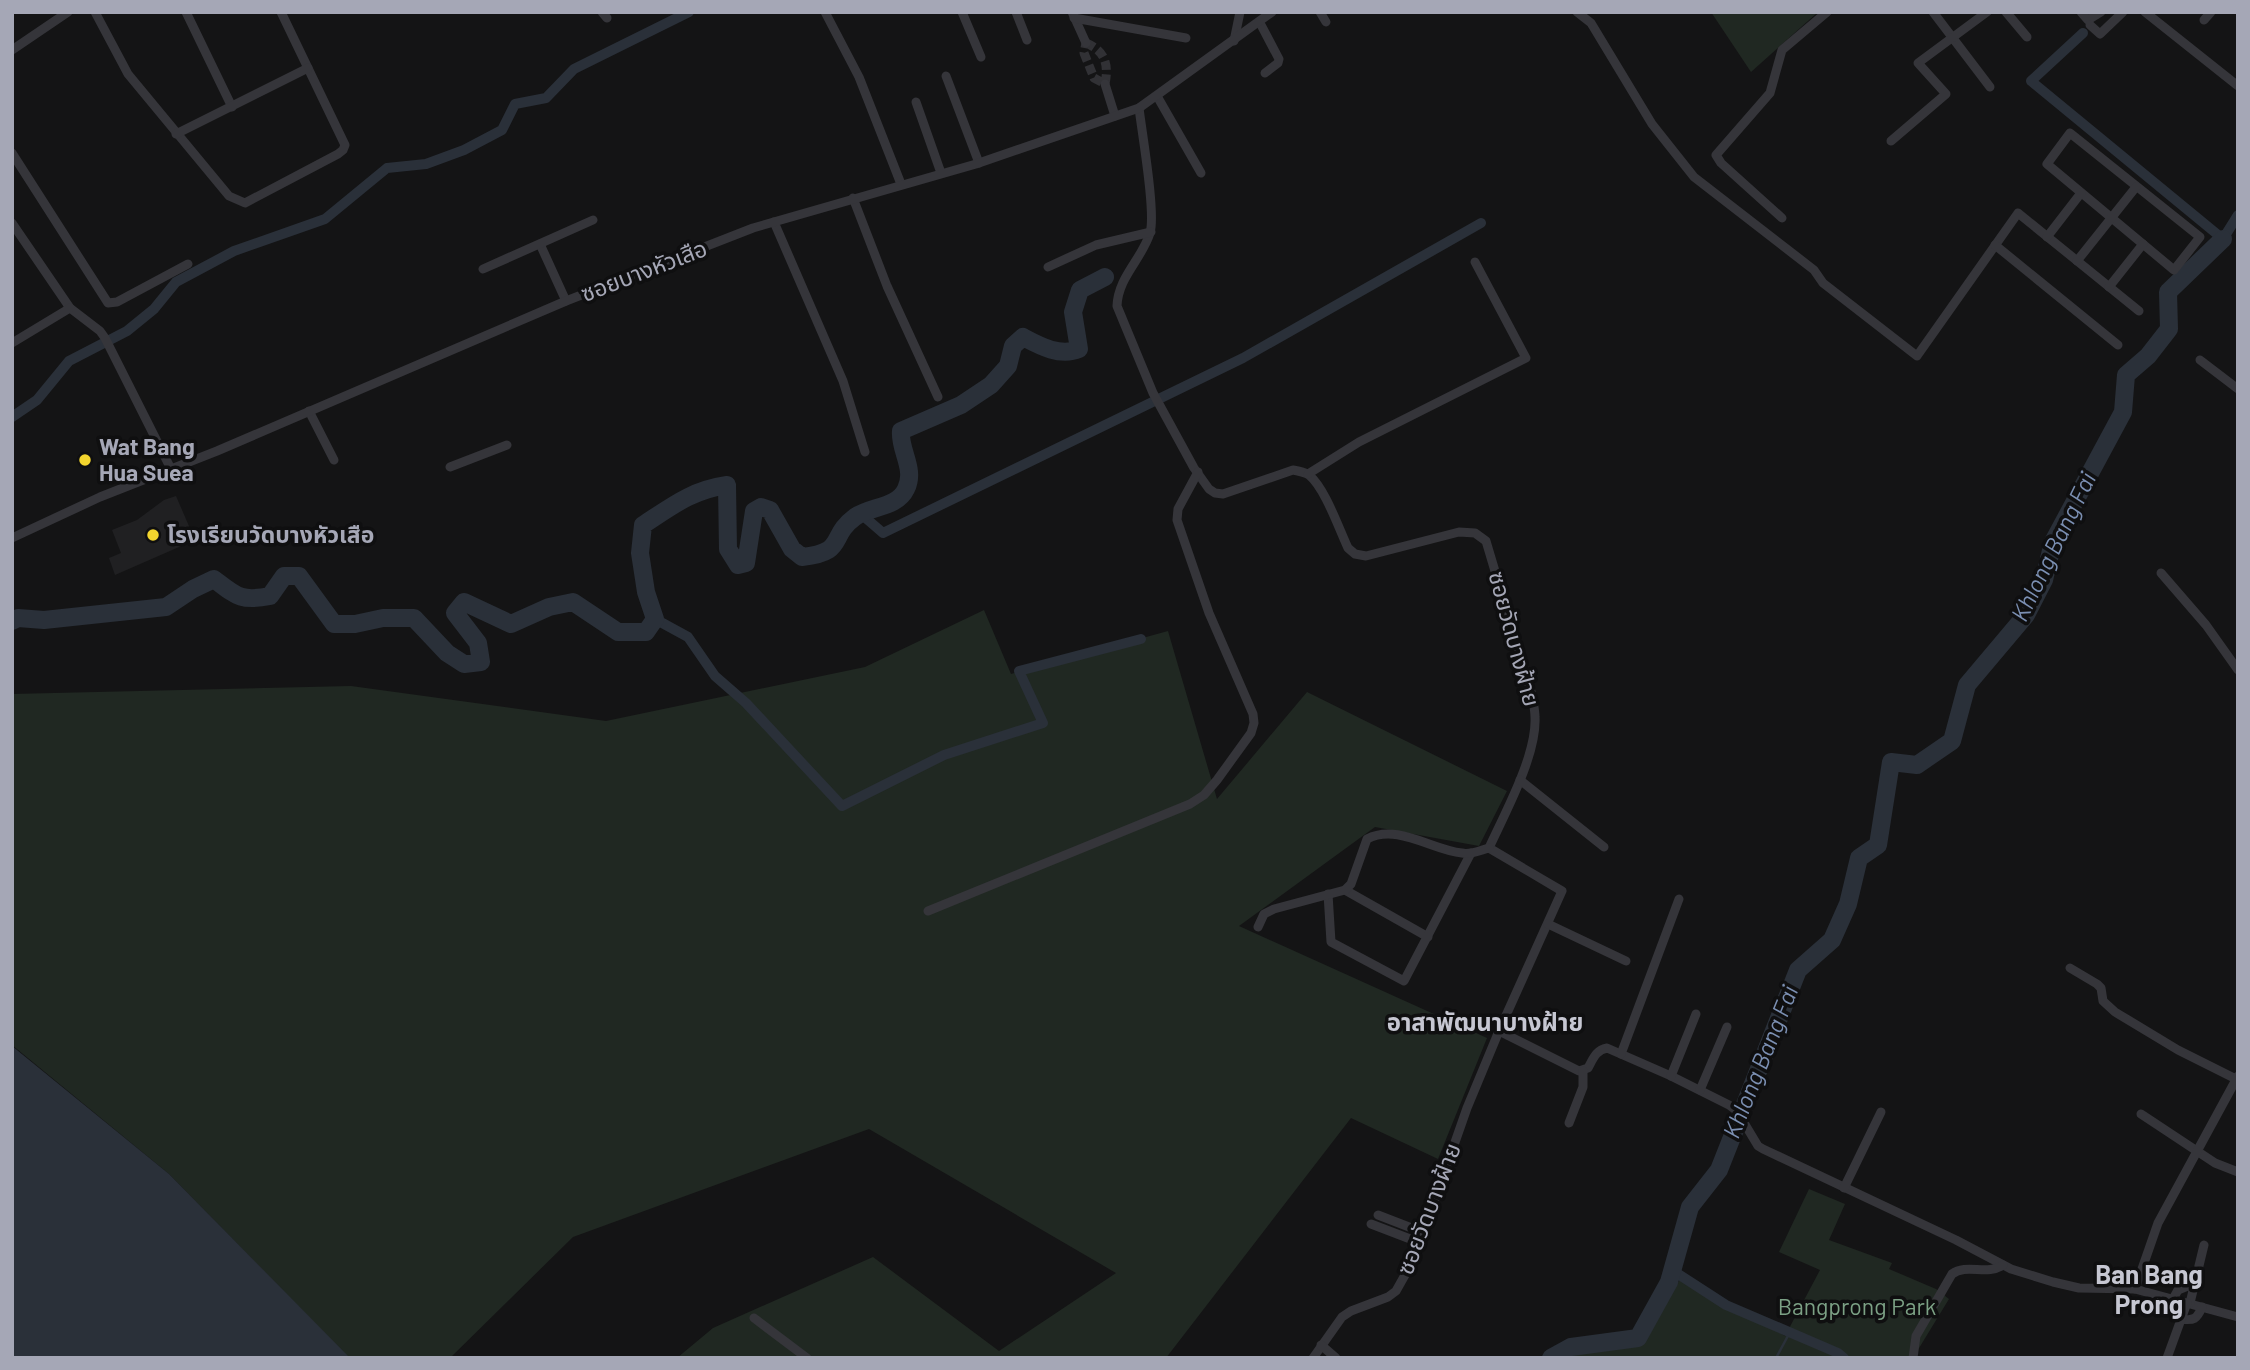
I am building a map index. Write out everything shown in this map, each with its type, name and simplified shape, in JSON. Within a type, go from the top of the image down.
[{"type":"street","points":[[12,50],[68,12]]},
{"type":"street","points":[[95,12],[128,74],[229,196],[240,203],[256,198],[343,150],[345,145],[281,12]]},
{"type":"street","points":[[186,12],[232,107]]},
{"type":"street","points":[[825,12],[859,77],[901,184]]},
{"type":"street","points":[[962,12],[981,57]]},
{"type":"street","points":[[1016,12],[1027,40]]},
{"type":"street","points":[[1234,41],[1240,12]]},
{"type":"street","name":"ซอยบางหัวเสือ","points":[[12,538],[100,497],[171,470],[566,301],[753,228],[979,163],[1139,108],[1272,12]]},
{"type":"street","points":[[1320,12],[1326,22]]},
{"type":"street","points":[[1577,12],[1591,23],[1653,124],[1694,177],[1814,270],[1823,283],[1917,356],[2018,213],[2139,311]]},
{"type":"street","points":[[1782,218],[1721,163],[1716,155],[1770,93],[1782,50],[1827,12]]},
{"type":"street","points":[[1933,12],[1990,87]]},
{"type":"street","points":[[1891,141],[1946,94],[1918,63],[1987,12]]},
{"type":"street","points":[[2006,12],[2027,37]]},
{"type":"street","points":[[2081,12],[2088,20],[2101,12]]},
{"type":"street","points":[[2090,25],[2100,34],[2123,12]]},
{"type":"street","points":[[2145,12],[2238,86]]},
{"type":"street","points":[[1073,15],[1186,38]]},
{"type":"street","points":[[1073,15],[1086,43]]},
{"type":"street","points":[[1260,23],[1279,59],[1278,63],[1265,73]]},
{"type":"street","points":[[176,134],[308,68]]},
{"type":"street","points":[[946,76],[979,163]]},
{"type":"street","points":[[1105,84],[1115,116]]},
{"type":"street","points":[[1157,96],[1201,173]]},
{"type":"street","points":[[916,102],[941,173]]},
{"type":"street","points":[[1139,108],[1152,220],[1150,232],[1121,284],[1117,306],[1153,393],[1198,472],[1209,489],[1215,493],[1223,494],[1293,470],[1308,474],[1359,442],[1527,357],[1475,262]]},
{"type":"street","points":[[2070,133],[2137,187],[2200,237],[2174,270],[2047,164],[2070,133]]},
{"type":"street","points":[[12,153],[108,303],[117,302],[188,264]]},
{"type":"street","points":[[2077,261],[2137,187]]},
{"type":"street","points":[[2047,237],[2081,193]]},
{"type":"street","points":[[853,198],[887,286],[938,397]]},
{"type":"street","points":[[484,270],[593,220]]},
{"type":"street","points":[[774,222],[843,382],[865,452]]},
{"type":"street","points":[[12,223],[70,308],[105,338],[171,470]]},
{"type":"street","points":[[1048,267],[1096,245],[1150,232]]},
{"type":"street","points":[[540,244],[566,301]]},
{"type":"street","points":[[2109,286],[2143,244]]},
{"type":"street","points":[[1995,245],[2118,345]]},
{"type":"street","points":[[12,344],[70,308]]},
{"type":"street","points":[[2200,360],[2238,389]]},
{"type":"street","points":[[309,411],[334,460]]},
{"type":"street","points":[[450,467],[507,445]]},
{"type":"street","points":[[928,911],[1190,804],[1217,780],[1251,733],[1253,714],[1209,613],[1177,520],[1178,509],[1198,472]]},
{"type":"street","name":"ซอยวัดบางฝ้าย","points":[[1308,474],[1317,484],[1348,548],[1355,554],[1366,556],[1460,532],[1475,533],[1486,541],[1529,686],[1535,718],[1533,741],[1520,780],[1489,848],[1562,891],[1461,1123],[1405,1275],[1396,1291],[1388,1297],[1342,1317],[1313,1358]]},
{"type":"street","points":[[2161,573],[2206,625],[2238,670]]},
{"type":"street","points":[[1520,780],[1604,847]]},
{"type":"street","points":[[1258,928],[1265,914],[1274,909],[1345,890],[1351,884],[1367,839],[1376,834],[1402,836],[1462,853],[1489,848]]},
{"type":"street","points":[[1328,894],[1331,942],[1404,981],[1471,853]]},
{"type":"street","points":[[1345,890],[1427,937]]},
{"type":"street","points":[[1621,1054],[1679,899]]},
{"type":"street","points":[[1548,924],[1626,961]]},
{"type":"street","points":[[2070,968],[2101,988],[2103,1000],[2115,1012],[2178,1050],[2237,1077],[2158,1223],[2135,1289]]},
{"type":"street","points":[[1671,1076],[1696,1014]]},
{"type":"street","points":[[1700,1090],[1727,1027]]},
{"type":"street","points":[[1499,1031],[1583,1071],[1588,1068],[1600,1049],[1607,1048],[1671,1076],[1721,1100],[1737,1111],[1758,1146],[2003,1265],[2079,1288],[2135,1289],[2238,1317]]},
{"type":"street","points":[[1569,1123],[1583,1087],[1583,1071]]},
{"type":"street","points":[[1844,1188],[1881,1112]]},
{"type":"street","points":[[2141,1114],[2215,1163],[2238,1172]]},
{"type":"street","points":[[1378,1215],[1420,1237]]},
{"type":"street","points":[[1371,1224],[1420,1237]]},
{"type":"street","points":[[2167,1358],[2189,1303],[2204,1245]]},
{"type":"street","points":[[1913,1358],[1916,1336],[1952,1274],[1958,1270],[1990,1271],[2003,1265]]},
{"type":"street","points":[[2173,1299],[2178,1290],[2195,1283]]},
{"type":"street","points":[[2181,1319],[2193,1320],[2198,1317],[2202,1307]]},
{"type":"street","points":[[754,1318],[807,1358]]},
{"type":"street","points":[[1321,1345],[1336,1358]]},
{"type":"shaded area","name":"โรงเรียนวัดบางหัวเสือ","points":[[176,496],[195,540],[115,575],[109,558],[121,553],[112,530],[137,520],[164,500]]},
{"type":"shaded area","points":[[12,1046],[169,1174],[350,1358],[12,1358]]},
{"type":"green space","points":[[1711,12],[1818,12],[1751,72]]},
{"type":"green space","points":[[984,610],[1011,674],[1168,631],[1217,799],[1307,692],[1507,791],[1479,846],[1375,827],[1239,926],[1487,1038],[1438,1159],[1351,1118],[1166,1358],[677,1358],[713,1328],[873,1257],[999,1351],[1116,1273],[869,1129],[573,1237],[450,1358],[349,1358],[169,1174],[12,1045],[12,694],[351,686],[606,721],[865,667]]},
{"type":"green space","name":"Bangprong Park","points":[[1809,1189],[1845,1204],[1829,1240],[1892,1263],[1889,1269],[1936,1289],[1949,1299],[1913,1358],[1559,1358],[1579,1352],[1639,1344],[1681,1278],[1785,1336],[1820,1270],[1779,1252]]},
{"type":"waterway","points":[[12,417],[37,400],[69,361],[127,331],[154,309],[176,282],[234,251],[325,219],[387,168],[426,164],[464,150],[502,130],[515,104],[546,98],[574,69],[689,12]]},
{"type":"waterway","points":[[2083,33],[2031,81],[2223,239],[2238,215]]},
{"type":"waterway","points":[[861,514],[883,533],[1243,358],[1481,223]]},
{"type":"waterway","name":"Khlong Bang Fai","points":[[1551,1358],[1571,1347],[1638,1338],[1669,1282],[1690,1207],[1719,1170],[1798,970],[1832,940],[1848,904],[1859,858],[1878,845],[1891,762],[1917,765],[1952,741],[1967,685],[2026,615],[2044,580],[2053,542],[2123,412],[2126,375],[2148,356],[2169,329],[2168,292],[2223,239]]},
{"type":"waterway","points":[[12,621],[18,618],[44,620],[166,607],[214,579],[239,596],[260,598],[270,596],[284,576],[299,576],[334,624],[355,624],[383,618],[414,618],[447,653],[464,664],[481,662],[478,643],[455,613],[464,602],[511,624],[549,607],[573,602],[618,632],[646,632],[655,619],[646,592],[640,553],[643,525],[693,495],[727,485],[728,549],[738,565],[746,563],[754,511],[761,507],[770,510],[792,549],[802,557],[825,551],[835,543],[855,517],[896,500],[906,489],[909,474],[901,431],[961,405],[991,385],[1008,366],[1013,346],[1023,337],[1057,351],[1079,349],[1073,312],[1080,290],[1105,277]]},
{"type":"waterway","points":[[655,619],[688,637],[715,676],[746,703],[842,806],[944,755],[1043,723],[1019,671],[1141,639]]},
{"type":"waterway","points":[[1672,1270],[1726,1305],[1838,1353],[1844,1358]]},
{"type":"waterway","points":[[1776,1358],[1790,1332]]},
{"type":"tunnel","points":[[1086,43],[1098,50],[1104,59],[1105,84],[1094,78],[1084,53],[1086,43]]},
{"type":"place","name":"Wat Bang Hua Suea","points":[[85,460]]},
{"type":"place","name":"โรงเรียนวัดบางหัวเสือ","points":[[153,535]]},
{"type":"district","name":"อาสาพัฒนาบางฝ้าย","points":[[1485,1023]]},
{"type":"district","name":"Ban Bang Prong","points":[[2149,1290]]}]
